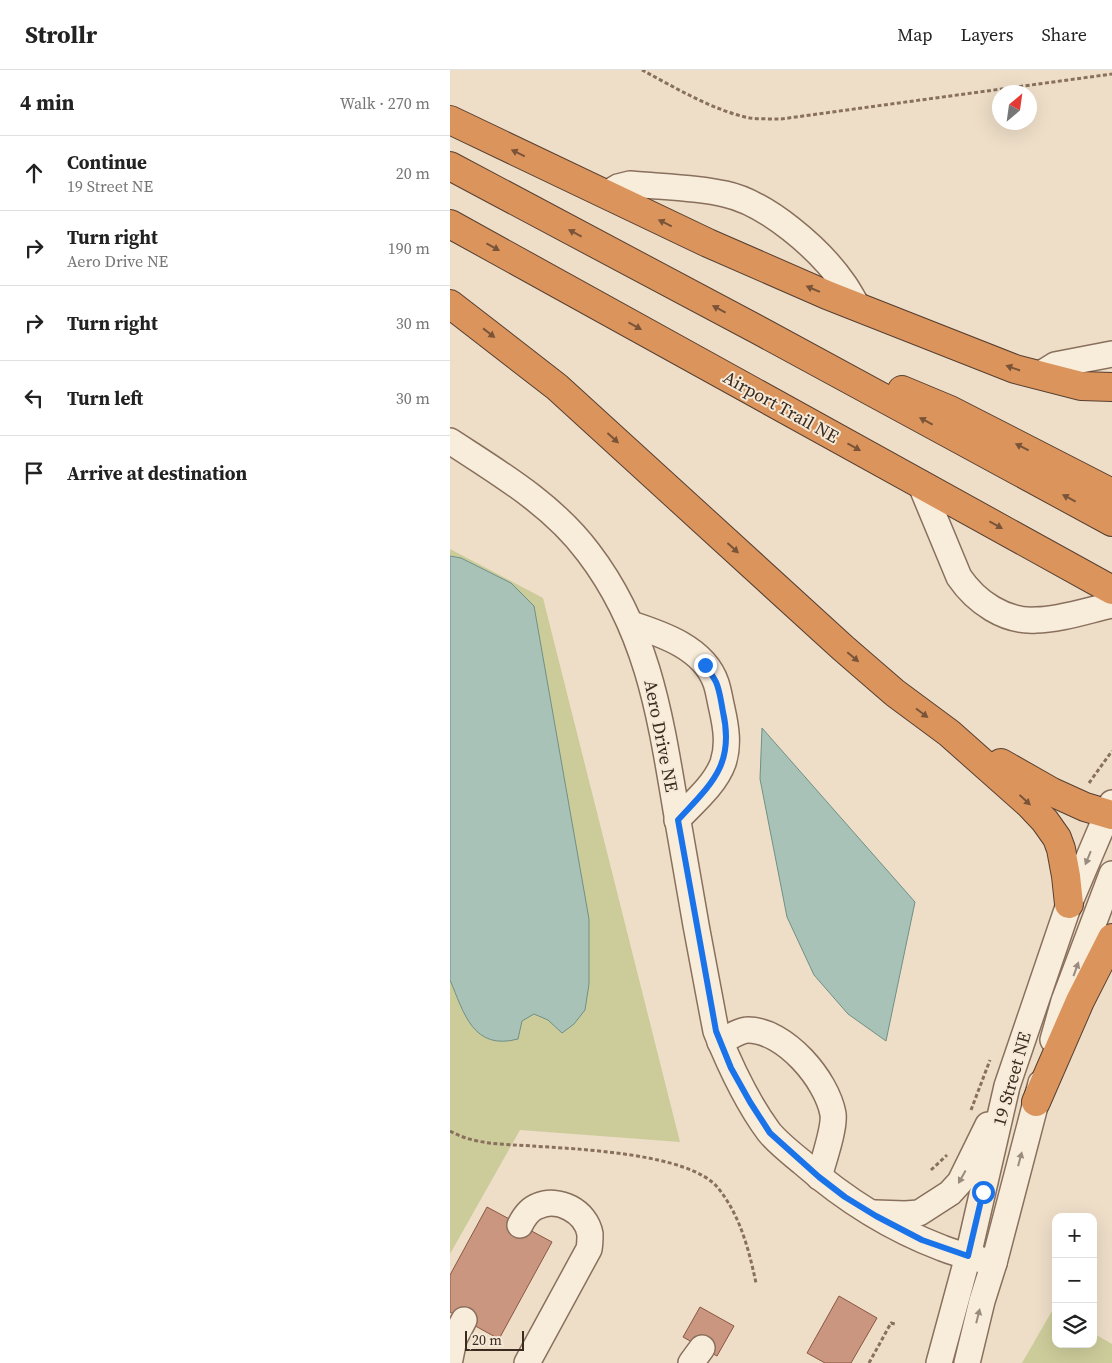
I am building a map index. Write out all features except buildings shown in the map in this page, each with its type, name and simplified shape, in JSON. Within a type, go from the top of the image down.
[{"type":"highway","points":[[450,120],[708,243],[858,307],[1015,369],[1081,386],[1112,387]]},
{"type":"highway","points":[[450,166],[762,332],[1112,522]]},
{"type":"highway","name":"Airport Trail NE","points":[[450,224],[1112,590]]},
{"type":"highway","points":[[450,304],[557,387],[843,648],[895,693],[949,733],[1029,804],[1045,821],[1057,838],[1066,876],[1069,904]]},
{"type":"highway","points":[[762,332],[950,410],[1112,494]]},
{"type":"highway","points":[[949,733],[1052,792],[1085,807],[1110,811]]},
{"type":"highway","points":[[1036,1102],[1080,1001],[1112,938]]},
{"type":"street","points":[[606,194],[618,187],[630,184],[705,190],[727,194],[750,202],[771,214],[798,235],[831,267],[845,284],[858,307]]},
{"type":"street","points":[[1039,375],[1055,366],[1112,354]]},
{"type":"street","name":"Aero Drive NE","points":[[450,441],[513,482],[556,515],[588,551],[613,589],[631,624],[652,685],[716,1031],[731,1068],[770,1133],[819,1177],[845,1197],[922,1240],[994,1263]]},
{"type":"street","points":[[920,484],[959,577],[978,600],[1010,617],[1024,620],[1038,620],[1112,605]]},
{"type":"street","points":[[631,624],[663,634],[686,648],[698,657],[716,682],[725,722],[727,744],[722,764],[712,782],[678,820]]},
{"type":"street","name":"19 Street NE","points":[[939,1363],[968,1256],[1007,1086],[1069,904],[1110,811]]},
{"type":"street","name":"19 Street NE","points":[[967,1363],[982,1301],[994,1263],[1064,1001],[1112,874]]},
{"type":"street","points":[[720,1042],[746,1030],[761,1032],[774,1036],[793,1050],[809,1066],[824,1091],[833,1114],[831,1130],[819,1177]]},
{"type":"street","points":[[871,1212],[919,1213],[950,1193],[960,1182],[1007,1086]]},
{"type":"street","points":[[520,1225],[526,1213],[538,1206],[553,1203],[570,1207],[582,1218],[590,1232],[590,1249],[527,1363]]},
{"type":"street","points":[[450,1359],[454,1339],[464,1320]]},
{"type":"path","points":[[642,70],[697,99],[748,118],[765,119],[791,118],[1112,74]]},
{"type":"path","points":[[1089,784],[1112,751]]},
{"type":"path","points":[[968,1117],[992,1057]]},
{"type":"path","points":[[450,1131],[462,1137],[481,1142],[581,1150],[644,1158],[684,1167],[706,1178],[717,1187],[725,1199],[748,1247],[756,1283]]},
{"type":"path","points":[[931,1170],[950,1151]]},
{"type":"path","points":[[869,1363],[891,1323],[895,1324]]},
{"type":"green space","points":[[450,549],[543,598],[680,1142],[520,1130],[450,1254]]},
{"type":"green space","points":[[1052,1311],[1052,1348],[1097,1348],[1097,1335],[1112,1344],[1112,1363],[1022,1363]]},
{"type":"shaded area","points":[[450,556],[461,558],[511,583],[534,606],[589,919],[589,984],[585,1010],[574,1024],[562,1033],[548,1020],[534,1014],[522,1021],[518,1039],[503,1041],[490,1039],[480,1034],[472,1026],[460,1005],[450,980]]},
{"type":"shaded area","points":[[762,728],[915,902],[886,1041],[848,1014],[814,975],[787,917],[760,779]]},
{"type":"route","points":[[705,665],[716,682],[725,722],[727,744],[722,764],[712,782],[678,820],[692,907],[716,1031],[731,1068],[770,1133],[797,1158],[845,1197],[922,1240],[968,1256],[983,1192]]}]
